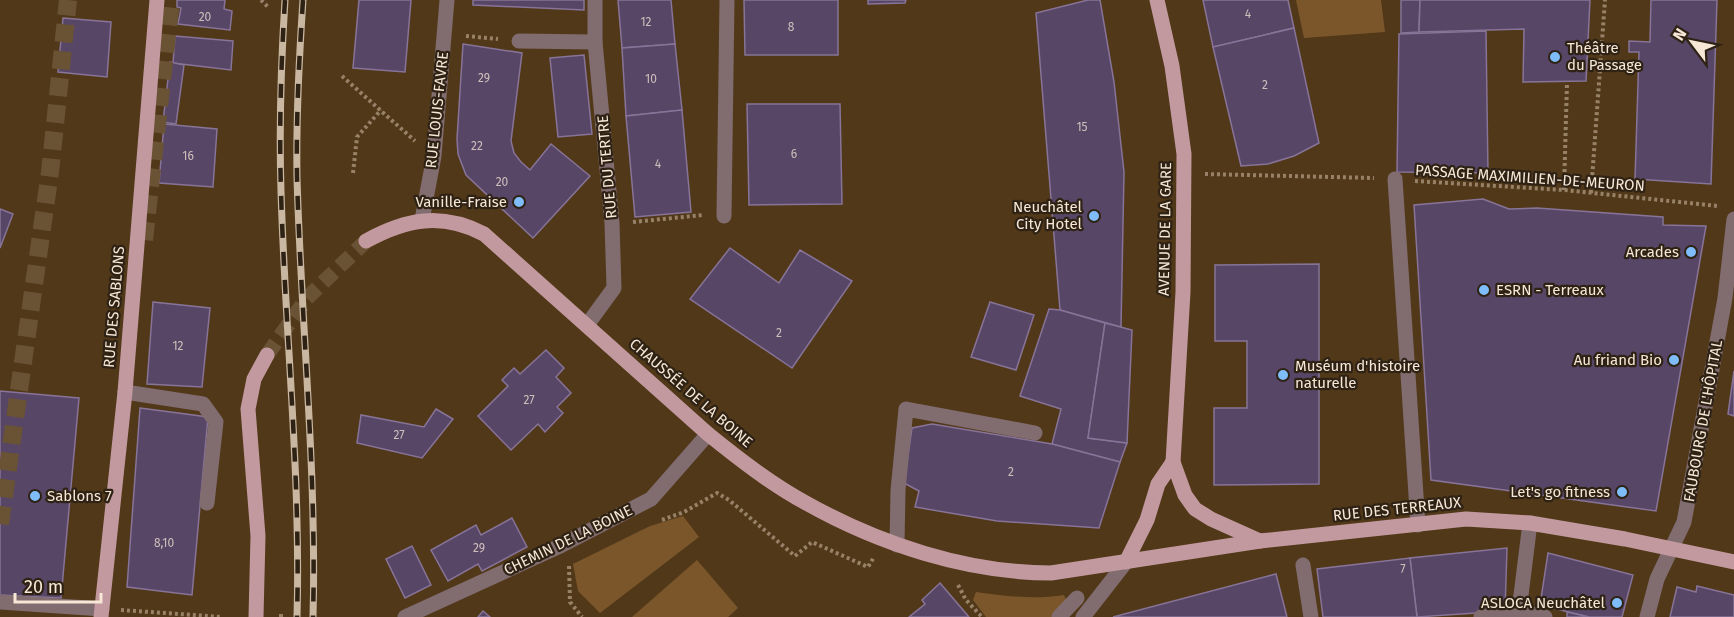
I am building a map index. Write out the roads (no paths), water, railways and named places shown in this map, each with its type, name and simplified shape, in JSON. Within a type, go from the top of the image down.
[{"type":"main road","name":"RUE DES SABLONS","points":[[101,613],[125,392],[157,0]]},
{"type":"main road","name":"AVENUE DE LA GARE","points":[[1157,0],[1172,66],[1185,173],[1183,292],[1173,462],[1185,495],[1196,509],[1211,519],[1260,542]]},
{"type":"main road","name":"CHAUSSÉE DE LA BOINE","points":[[366,241],[389,228],[422,220],[465,224],[484,234],[708,434],[746,464],[805,503],[897,545],[965,563],[1019,573],[1051,573],[1126,562]]},
{"type":"main road","points":[[256,617],[258,536],[248,409],[254,379],[267,355]]},
{"type":"main road","name":"AVENUE DE LA GARE","points":[[1126,562],[1147,520],[1158,484],[1173,462]]},
{"type":"main road","name":"RUE DES TERREAUX","points":[[1126,562],[1260,542],[1466,519],[1530,523],[1734,562]]},
{"type":"street","name":"RUE LOUIS-FAVRE","points":[[422,220],[434,156],[447,0]]},
{"type":"street","name":"RUE DU TERTRE","points":[[586,325],[614,288],[612,223],[596,42],[595,0]]},
{"type":"street","points":[[724,216],[727,0]]},
{"type":"street","points":[[519,41],[596,42]]},
{"type":"street","points":[[1395,179],[1418,525]]},
{"type":"street","name":"FAUBOURG DE L'HÔPITAL","points":[[1647,617],[1657,579],[1684,522],[1725,298],[1729,212]]},
{"type":"street","points":[[125,392],[204,404],[216,422],[207,503]]},
{"type":"street","points":[[897,545],[898,490],[906,409],[1035,433]]},
{"type":"street","name":"CHEMIN DE LA BOINE","points":[[405,617],[558,547],[651,499],[708,434]]},
{"type":"street","points":[[1520,611],[1530,523]]},
{"type":"street","points":[[1083,617],[1126,562]]},
{"type":"street","points":[[1303,565],[1311,617]]},
{"type":"street","points":[[1059,617],[1077,598]]},
{"type":"street","points":[[0,602],[101,613]]},
{"type":"street","points":[[1481,617],[1520,611],[1545,617]]},
{"type":"tunnel","points":[[0,524],[50,172],[68,0]]},
{"type":"tunnel","points":[[144,240],[171,0]]},
{"type":"tunnel","points":[[267,355],[307,298],[366,241]]},
{"type":"railway","points":[[285,0],[280,167],[297,511],[297,617]]},
{"type":"railway","points":[[303,0],[298,88],[297,177],[311,452],[313,617]]},
{"type":"place","name":"Théâtre du Passage","points":[[1555,57]]},
{"type":"place","name":"Vanille-Fraise","points":[[519,202]]},
{"type":"place","name":"Neuchâtel City Hotel","points":[[1094,216]]},
{"type":"place","name":"Arcades","points":[[1691,252]]},
{"type":"place","name":"ESRN - Terreaux","points":[[1484,290]]},
{"type":"place","name":"Au friand Bio","points":[[1674,360]]},
{"type":"place","name":"Muséum d'histoire naturelle","points":[[1283,375]]},
{"type":"place","name":"Let's go fitness","points":[[1622,492]]},
{"type":"place","name":"Sablons 7","points":[[35,496]]},
{"type":"place","name":"ASLOCA Neuchâtel","points":[[1617,603]]}]
